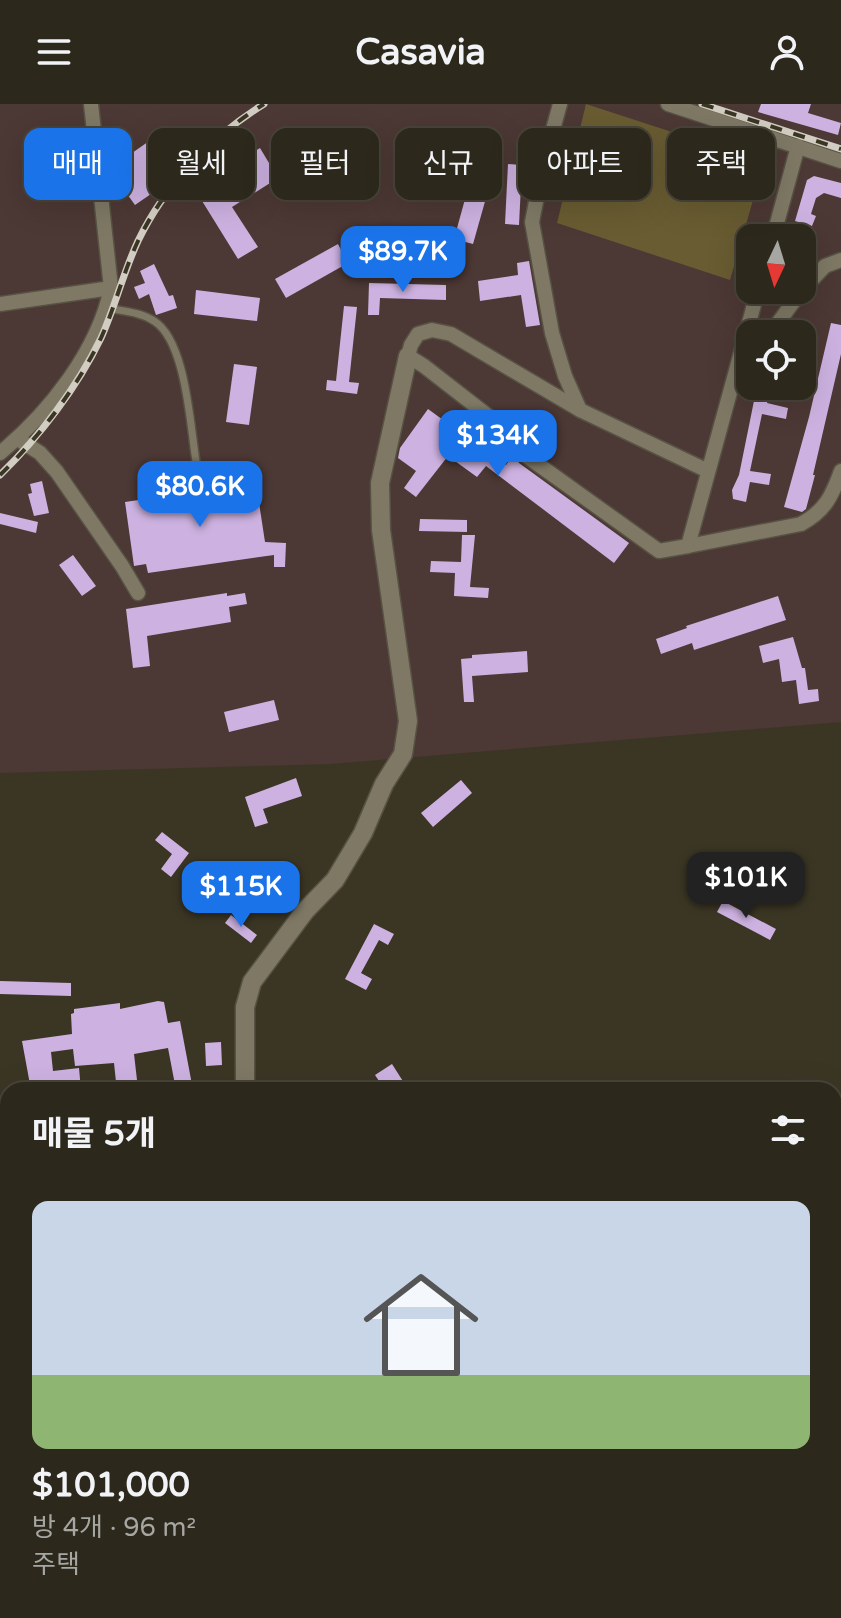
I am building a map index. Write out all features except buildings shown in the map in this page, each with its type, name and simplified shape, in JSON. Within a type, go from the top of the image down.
[{"type":"street","points":[[0,453],[18,439],[67,380],[107,308],[111,288],[91,104]]},
{"type":"street","points":[[560,104],[532,222],[552,333],[565,376],[580,410]]},
{"type":"street","points":[[668,104],[841,161]]},
{"type":"street","points":[[777,224],[798,146]]},
{"type":"street","points":[[816,275],[825,266],[841,260]]},
{"type":"street","points":[[0,304],[111,288]]},
{"type":"street","points":[[245,1082],[245,1007],[252,982],[305,911],[335,880],[363,833],[384,784],[403,754],[408,721],[381,530],[380,483],[408,356],[418,334],[432,330],[451,334],[580,410],[708,471]]},
{"type":"street","points":[[408,356],[519,440],[525,455],[659,551],[801,524],[827,506],[841,471]]},
{"type":"street","points":[[688,546],[736,380]]},
{"type":"street","points":[[18,439],[40,453],[57,472],[138,593]]},
{"type":"lane","points":[[107,308],[152,319],[170,337],[186,399],[196,461]]},
{"type":"shaded area","points":[[0,104],[841,104],[841,722],[330,764],[0,773]]},
{"type":"shaded area","points":[[586,104],[667,130],[667,200],[753,200],[746,224],[736,224],[736,259],[730,280],[557,223],[563,200],[651,200],[651,128],[580,128]]},
{"type":"railway","points":[[0,475],[43,428],[81,375],[101,338],[138,241],[162,201],[208,147],[264,104]]},
{"type":"railway","points":[[702,104],[841,149]]}]
